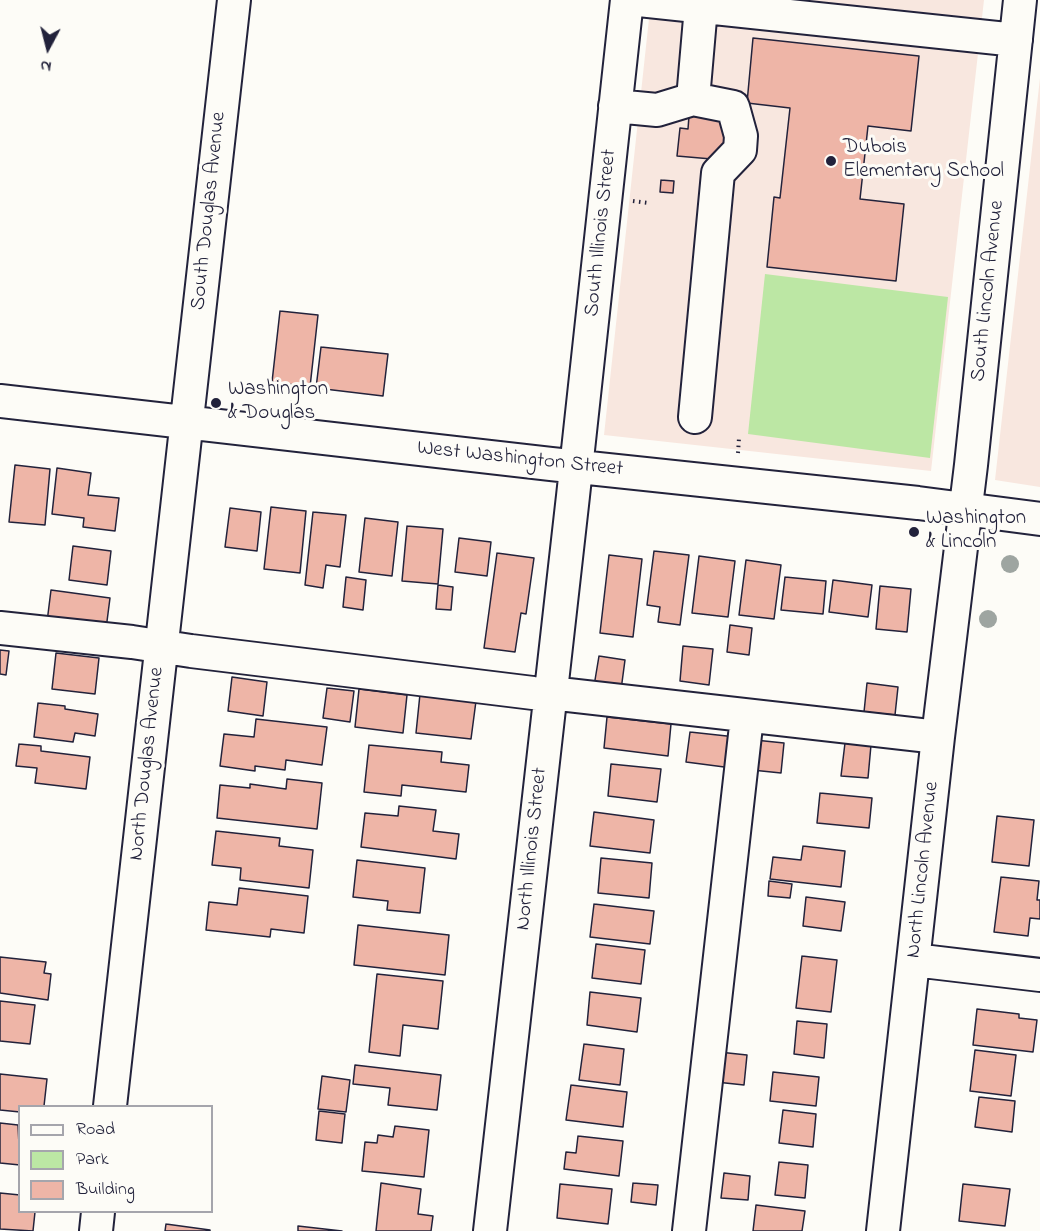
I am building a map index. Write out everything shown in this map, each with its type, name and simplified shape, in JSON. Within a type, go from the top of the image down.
[{"type":"street","name":"South Douglas Avenue","points":[[187,422],[234,0]]},
{"type":"street","name":"South Illinois Street","points":[[576,467],[627,0]]},
{"type":"street","points":[[639,0],[1016,40]]},
{"type":"street","name":"South Lincoln Avenue","points":[[965,509],[1020,0]]},
{"type":"street","points":[[693,99],[701,7]]},
{"type":"street","points":[[615,106],[657,110],[693,99],[733,107],[741,136],[740,150],[718,174],[695,417]]},
{"type":"street","name":"West Washington Street","points":[[0,401],[576,467],[918,503],[1040,519]]},
{"type":"street","name":"North Douglas Avenue","points":[[110,1105],[187,422]]},
{"type":"street","name":"North Illinois Street","points":[[490,1231],[576,467]]},
{"type":"street","name":"North Lincoln Avenue","points":[[884,1231],[965,509]]},
{"type":"street","points":[[0,628],[521,691],[938,737]]},
{"type":"street","points":[[689,1231],[747,717]]},
{"type":"street","points":[[914,960],[1040,975]]},
{"type":"street","points":[[96,1231],[98,1213]]},
{"type":"path","points":[[626,201],[648,203]]},
{"type":"path","points":[[738,453],[739,438]]},
{"type":"shaded area","points":[[651,0],[984,0],[931,471],[604,435]]},
{"type":"shaded area","points":[[1040,78],[1040,487],[995,480]]},
{"type":"green space","points":[[765,274],[948,297],[930,458],[748,434]]},
{"type":"building","points":[[753,38],[919,56],[911,131],[868,126],[860,199],[904,204],[896,281],[767,267],[774,197],[780,198],[790,108],[747,103]]},
{"type":"building","points":[[689,116],[727,119],[723,160],[677,156],[680,128],[688,129]]},
{"type":"building","points":[[661,180],[674,181],[673,193],[660,192]]},
{"type":"building","points":[[280,311],[318,315],[310,387],[272,382]]},
{"type":"building","points":[[321,347],[388,354],[383,396],[316,388]]},
{"type":"building","points":[[15,465],[50,469],[45,525],[9,522]]},
{"type":"building","points":[[57,468],[91,473],[88,495],[119,498],[115,531],[83,527],[84,518],[52,514]]},
{"type":"building","points":[[271,507],[306,511],[300,573],[264,569]]},
{"type":"building","points":[[230,508],[261,512],[257,551],[225,547]]},
{"type":"building","points":[[313,512],[346,515],[340,567],[326,565],[323,588],[305,585]]},
{"type":"building","points":[[365,518],[398,522],[392,576],[359,572]]},
{"type":"building","points":[[407,526],[443,529],[438,584],[402,581]]},
{"type":"building","points":[[459,538],[491,542],[487,576],[455,572]]},
{"type":"building","points":[[73,546],[111,551],[107,585],[69,580]]},
{"type":"building","points":[[654,551],[689,555],[680,625],[658,622],[660,607],[647,605]]},
{"type":"building","points":[[497,553],[534,558],[526,614],[521,613],[515,652],[484,648]]},
{"type":"building","points":[[609,555],[642,559],[633,637],[600,633]]},
{"type":"building","points":[[699,556],[735,561],[728,617],[692,613]]},
{"type":"building","points":[[746,560],[781,565],[774,619],[739,615]]},
{"type":"building","points":[[346,577],[366,580],[363,610],[343,607]]},
{"type":"building","points":[[785,577],[826,581],[823,614],[781,610]]},
{"type":"building","points":[[833,580],[872,585],[868,617],[829,612]]},
{"type":"building","points":[[438,585],[453,587],[451,610],[436,609]]},
{"type":"building","points":[[880,586],[911,589],[907,632],[876,629]]},
{"type":"building","points":[[51,590],[110,598],[106,629],[47,622]]},
{"type":"building","points":[[730,625],[752,628],[749,655],[727,652]]},
{"type":"building","points":[[683,646],[713,649],[709,685],[680,681]]},
{"type":"building","points":[[0,650],[9,651],[6,675],[0,674]]},
{"type":"building","points":[[56,653],[99,658],[95,694],[52,689]]},
{"type":"building","points":[[599,656],[625,660],[621,690],[594,686]]},
{"type":"building","points":[[232,677],[267,682],[263,716],[228,711]]},
{"type":"building","points":[[867,683],[898,687],[895,715],[864,712]]},
{"type":"building","points":[[327,688],[354,691],[350,722],[323,718]]},
{"type":"building","points":[[359,689],[407,695],[403,733],[355,727]]},
{"type":"building","points":[[420,694],[476,701],[471,739],[416,733]]},
{"type":"building","points":[[38,703],[65,706],[65,709],[98,714],[95,736],[75,733],[73,742],[34,737]]},
{"type":"building","points":[[607,717],[671,724],[668,756],[604,748]]},
{"type":"building","points":[[256,719],[327,727],[322,765],[286,760],[285,770],[255,766],[255,771],[220,766],[224,734],[254,737]]},
{"type":"building","points":[[690,732],[736,737],[732,768],[686,762]]},
{"type":"building","points":[[755,740],[784,743],[781,773],[752,770]]},
{"type":"building","points":[[845,743],[871,745],[868,778],[841,776]]},
{"type":"building","points":[[19,744],[41,746],[41,751],[90,757],[86,789],[35,783],[37,768],[16,766]]},
{"type":"building","points":[[369,745],[442,752],[441,762],[469,765],[466,792],[402,785],[401,796],[364,792]]},
{"type":"building","points":[[611,764],[661,769],[657,802],[608,796]]},
{"type":"building","points":[[287,779],[322,783],[317,829],[217,818],[220,785],[250,788],[250,784],[286,789]]},
{"type":"building","points":[[820,793],[872,798],[869,828],[817,823]]},
{"type":"building","points":[[399,806],[436,810],[433,831],[459,834],[456,859],[361,847],[365,813],[398,816]]},
{"type":"building","points":[[594,812],[654,820],[650,853],[590,846]]},
{"type":"building","points":[[997,816],[1034,820],[1029,866],[992,862]]},
{"type":"building","points":[[216,831],[280,838],[279,846],[313,850],[309,888],[240,880],[241,868],[212,865]]},
{"type":"building","points":[[803,846],[845,851],[841,887],[770,879],[773,857],[801,860]]},
{"type":"building","points":[[601,858],[652,863],[649,898],[598,893]]},
{"type":"building","points":[[357,860],[425,868],[420,913],[387,910],[388,901],[353,897]]},
{"type":"building","points":[[1001,877],[1039,881],[1037,900],[1040,900],[1040,919],[1030,918],[1028,936],[994,932]]},
{"type":"building","points":[[769,881],[792,884],[790,898],[768,896]]},
{"type":"building","points":[[239,888],[308,896],[304,933],[271,929],[270,937],[206,930],[209,902],[237,905]]},
{"type":"building","points":[[806,897],[845,902],[841,931],[803,926]]},
{"type":"building","points":[[594,904],[654,911],[650,944],[590,937]]},
{"type":"building","points":[[358,925],[449,935],[445,975],[354,965]]},
{"type":"building","points":[[596,944],[645,950],[641,984],[592,978]]},
{"type":"building","points":[[802,956],[837,960],[831,1012],[796,1008]]},
{"type":"building","points":[[0,957],[46,962],[44,973],[51,974],[48,1000],[0,993]]},
{"type":"building","points":[[377,974],[443,981],[438,1029],[403,1025],[400,1056],[369,1052]]},
{"type":"building","points":[[590,992],[641,998],[637,1032],[587,1025]]},
{"type":"building","points":[[0,1001],[35,1005],[30,1044],[0,1041]]},
{"type":"building","points":[[977,1009],[1019,1014],[1019,1018],[1037,1020],[1033,1052],[973,1045]]},
{"type":"building","points":[[797,1021],[827,1024],[824,1058],[794,1054]]},
{"type":"building","points":[[584,1044],[624,1049],[620,1085],[579,1080]]},
{"type":"building","points":[[975,1050],[1016,1055],[1011,1096],[970,1091]]},
{"type":"building","points":[[719,1052],[747,1055],[744,1085],[716,1082]]},
{"type":"building","points":[[355,1065],[441,1075],[437,1110],[388,1105],[390,1088],[353,1084]]},
{"type":"building","points":[[773,1072],[819,1077],[816,1106],[770,1101]]},
{"type":"building","points":[[0,1074],[47,1079],[44,1105],[18,1105],[18,1112],[0,1110]]},
{"type":"building","points":[[322,1076],[350,1080],[346,1112],[318,1109]]},
{"type":"building","points":[[571,1085],[627,1092],[623,1127],[566,1120]]},
{"type":"building","points":[[979,1097],[1015,1101],[1012,1132],[975,1127]]},
{"type":"building","points":[[783,1110],[816,1114],[813,1147],[779,1143]]},
{"type":"building","points":[[319,1111],[345,1114],[342,1143],[316,1140]]},
{"type":"building","points":[[0,1123],[18,1125],[18,1165],[0,1163]]},
{"type":"building","points":[[395,1126],[429,1130],[424,1177],[362,1171],[365,1142],[377,1143],[378,1135],[393,1137]]},
{"type":"building","points":[[578,1136],[623,1141],[619,1176],[564,1169],[566,1152],[576,1153]]},
{"type":"building","points":[[779,1162],[808,1165],[805,1198],[775,1195]]},
{"type":"building","points":[[724,1173],[750,1176],[748,1200],[721,1198]]},
{"type":"building","points":[[381,1183],[421,1189],[418,1214],[433,1216],[431,1231],[376,1231]]},
{"type":"building","points":[[633,1183],[658,1185],[656,1205],[631,1202]]},
{"type":"building","points":[[560,1184],[612,1189],[608,1224],[557,1218]]},
{"type":"building","points":[[963,1184],[1010,1189],[1005,1226],[959,1221]]},
{"type":"building","points":[[0,1193],[18,1195],[18,1213],[35,1213],[33,1231],[0,1229]]},
{"type":"building","points":[[756,1205],[805,1211],[802,1231],[753,1231]]},
{"type":"building","points":[[166,1224],[210,1230],[210,1231],[165,1231]]},
{"type":"building","points":[[298,1226],[342,1231],[298,1231]]},
{"type":"place","name":"Dubois Elementary School","points":[[831,161]]},
{"type":"place","name":"Washington & Douglas","points":[[216,403]]},
{"type":"place","name":"Washington & Lincoln","points":[[914,532]]}]
